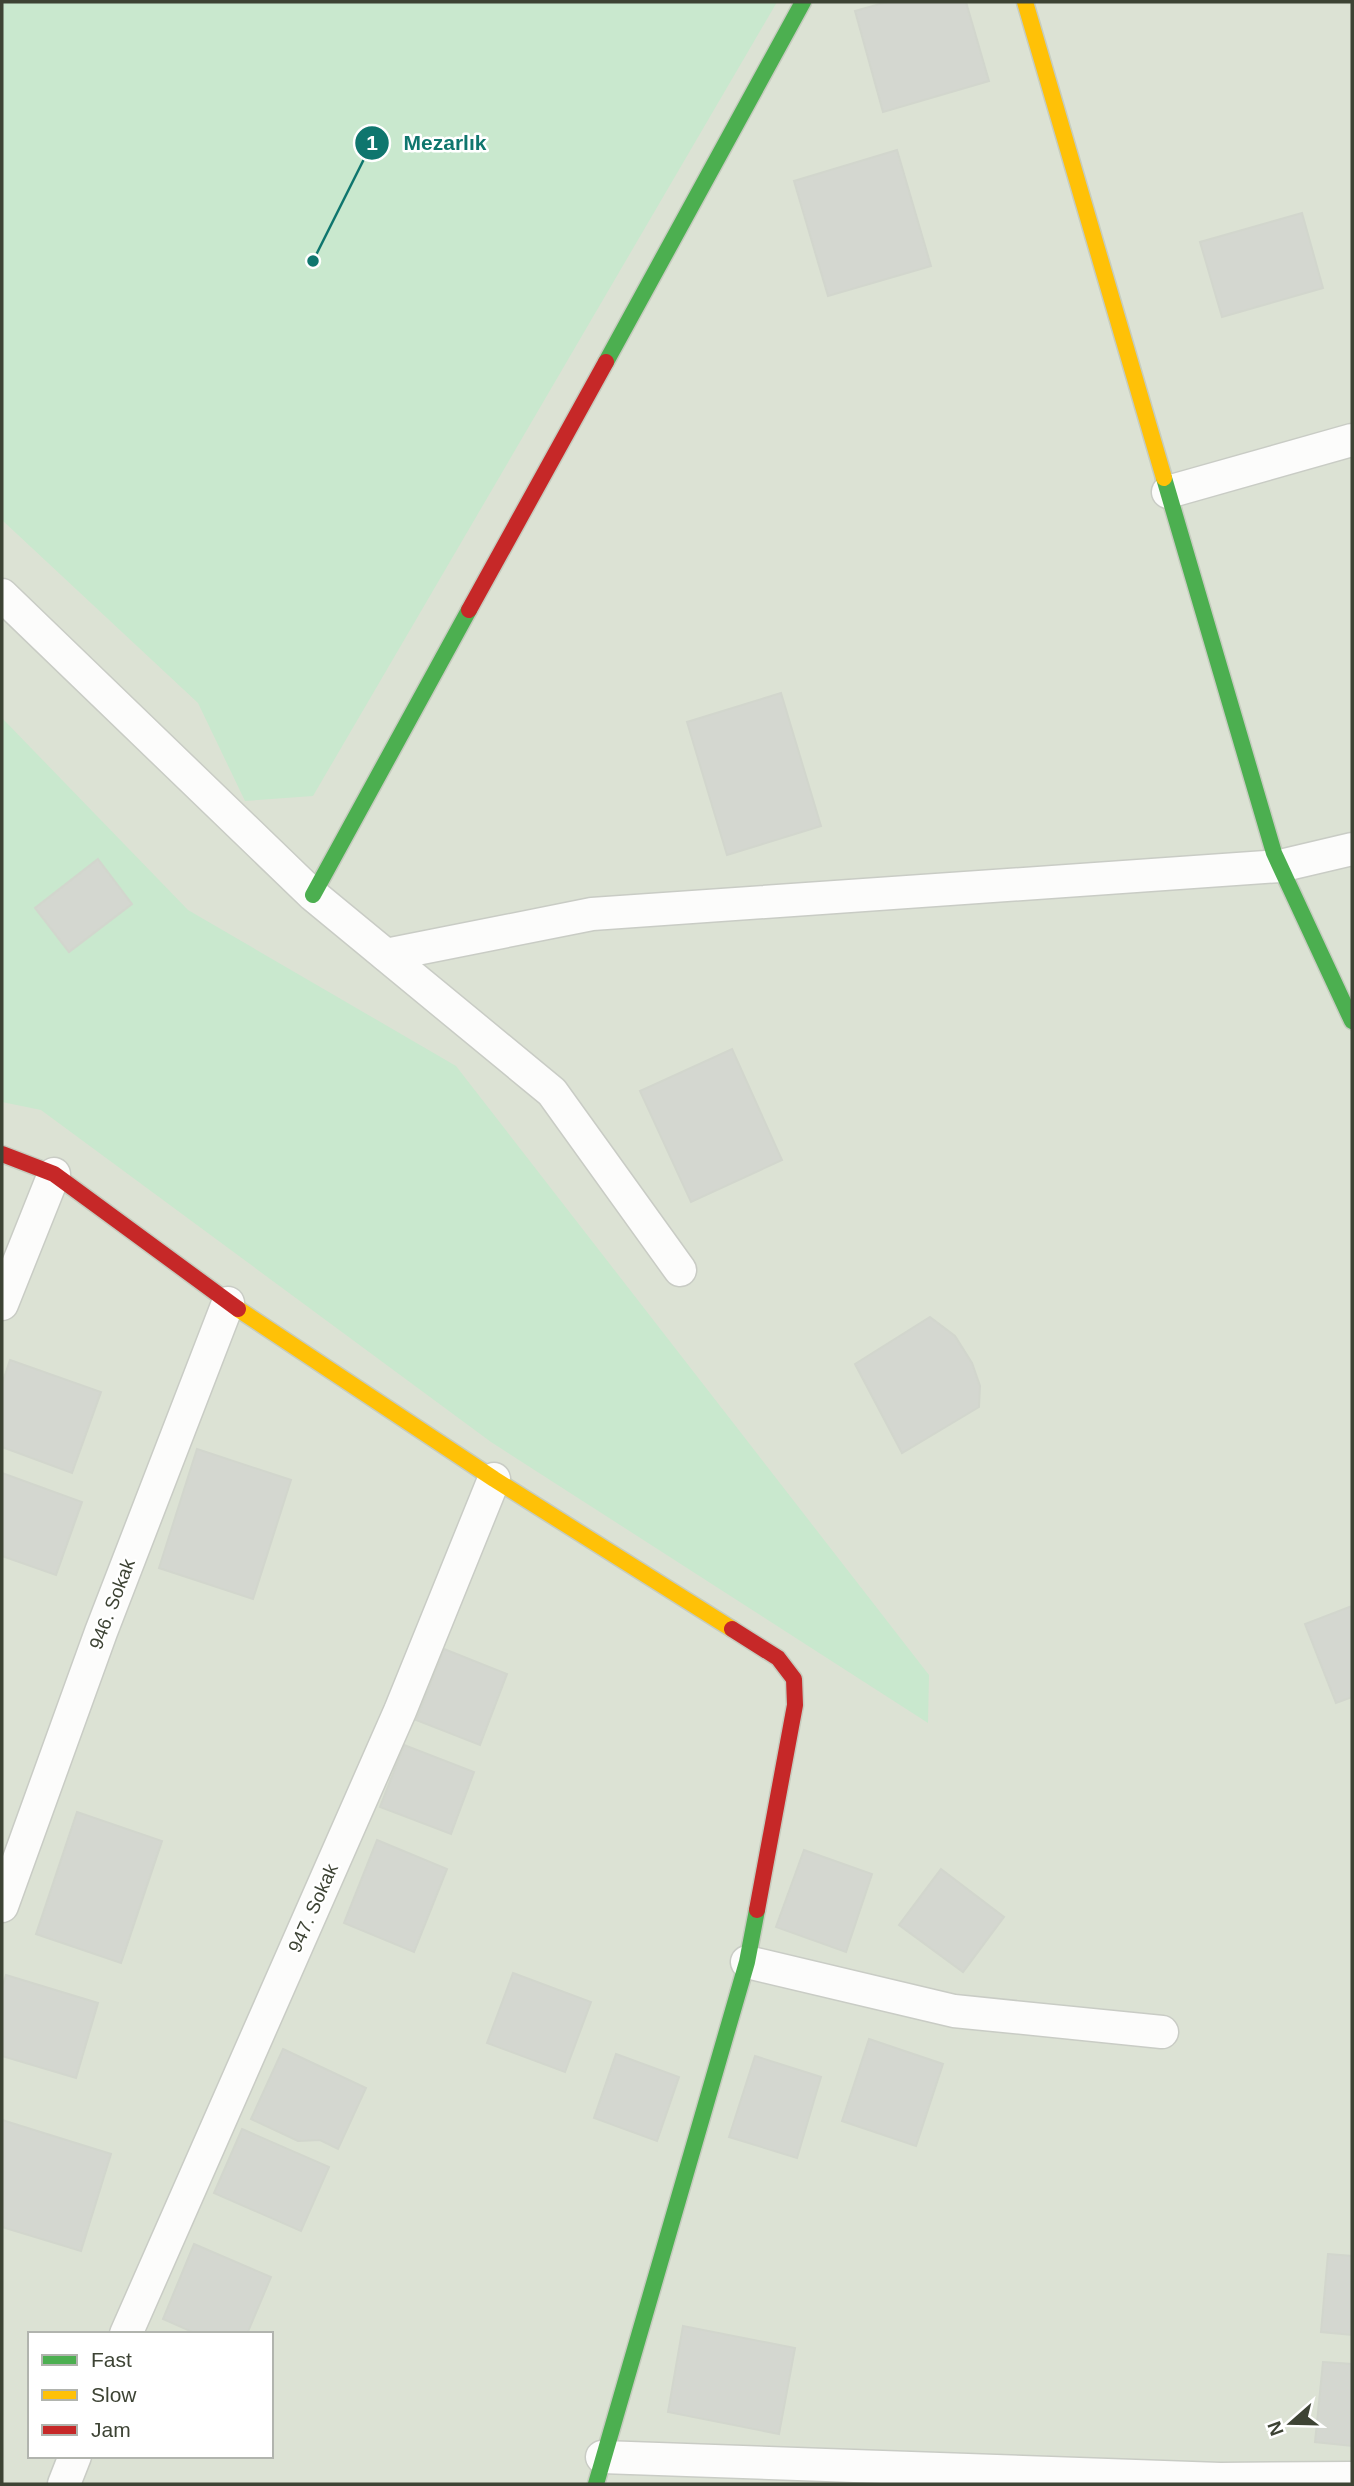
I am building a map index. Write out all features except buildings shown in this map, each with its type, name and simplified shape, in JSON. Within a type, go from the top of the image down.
[{"type":"street","points":[[313,895],[803,2]]},
{"type":"street","points":[[1025,2],[1280,866],[1352,1021]]},
{"type":"street","points":[[1168,492],[1352,440]]},
{"type":"street","points":[[2,595],[313,895],[552,1092],[680,1270]]},
{"type":"street","points":[[386,955],[592,914],[1280,866],[1352,849]]},
{"type":"street","points":[[2,1154],[54,1174],[228,1303],[494,1479],[778,1658],[794,1679],[795,1705],[747,1962],[599,2471],[1220,2482],[1352,2479]]},
{"type":"street","points":[[2,1304],[54,1174]]},
{"type":"street","name":"946. Sokak","points":[[2,1906],[101,1632],[228,1303]]},
{"type":"street","name":"947. Sokak","points":[[127,2332],[400,1711],[494,1479]]},
{"type":"street","points":[[747,1962],[954,2011],[1162,2032]]},
{"type":"street","points":[[64,2484],[74,2458]]},
{"type":"shaded area","points":[[2,2],[1352,2],[1352,2484],[2,2484]]},
{"type":"green space","points":[[2,2],[777,2],[313,796],[245,801],[198,703],[2,520]]},
{"type":"green space","points":[[2,718],[188,910],[456,1066],[929,1675],[928,1723],[491,1442],[41,1110],[2,1102]]},
{"type":"traffic: fast","points":[[606,362],[803,2]]},
{"type":"traffic: fast","points":[[1164,478],[1274,853],[1352,1021]]},
{"type":"traffic: fast","points":[[313,895],[469,610]]},
{"type":"traffic: fast","points":[[596,2484],[747,1962],[757,1910]]},
{"type":"traffic: slow","points":[[1025,2],[1164,478]]},
{"type":"traffic: slow","points":[[238,1309],[494,1479],[732,1629]]},
{"type":"traffic: jam","points":[[469,610],[606,362]]},
{"type":"traffic: jam","points":[[2,1154],[54,1174],[238,1309]]},
{"type":"traffic: jam","points":[[732,1629],[778,1658],[794,1679],[795,1705],[757,1910]]},
{"type":"place","name":"Mezarlık","points":[[313,261]]}]
